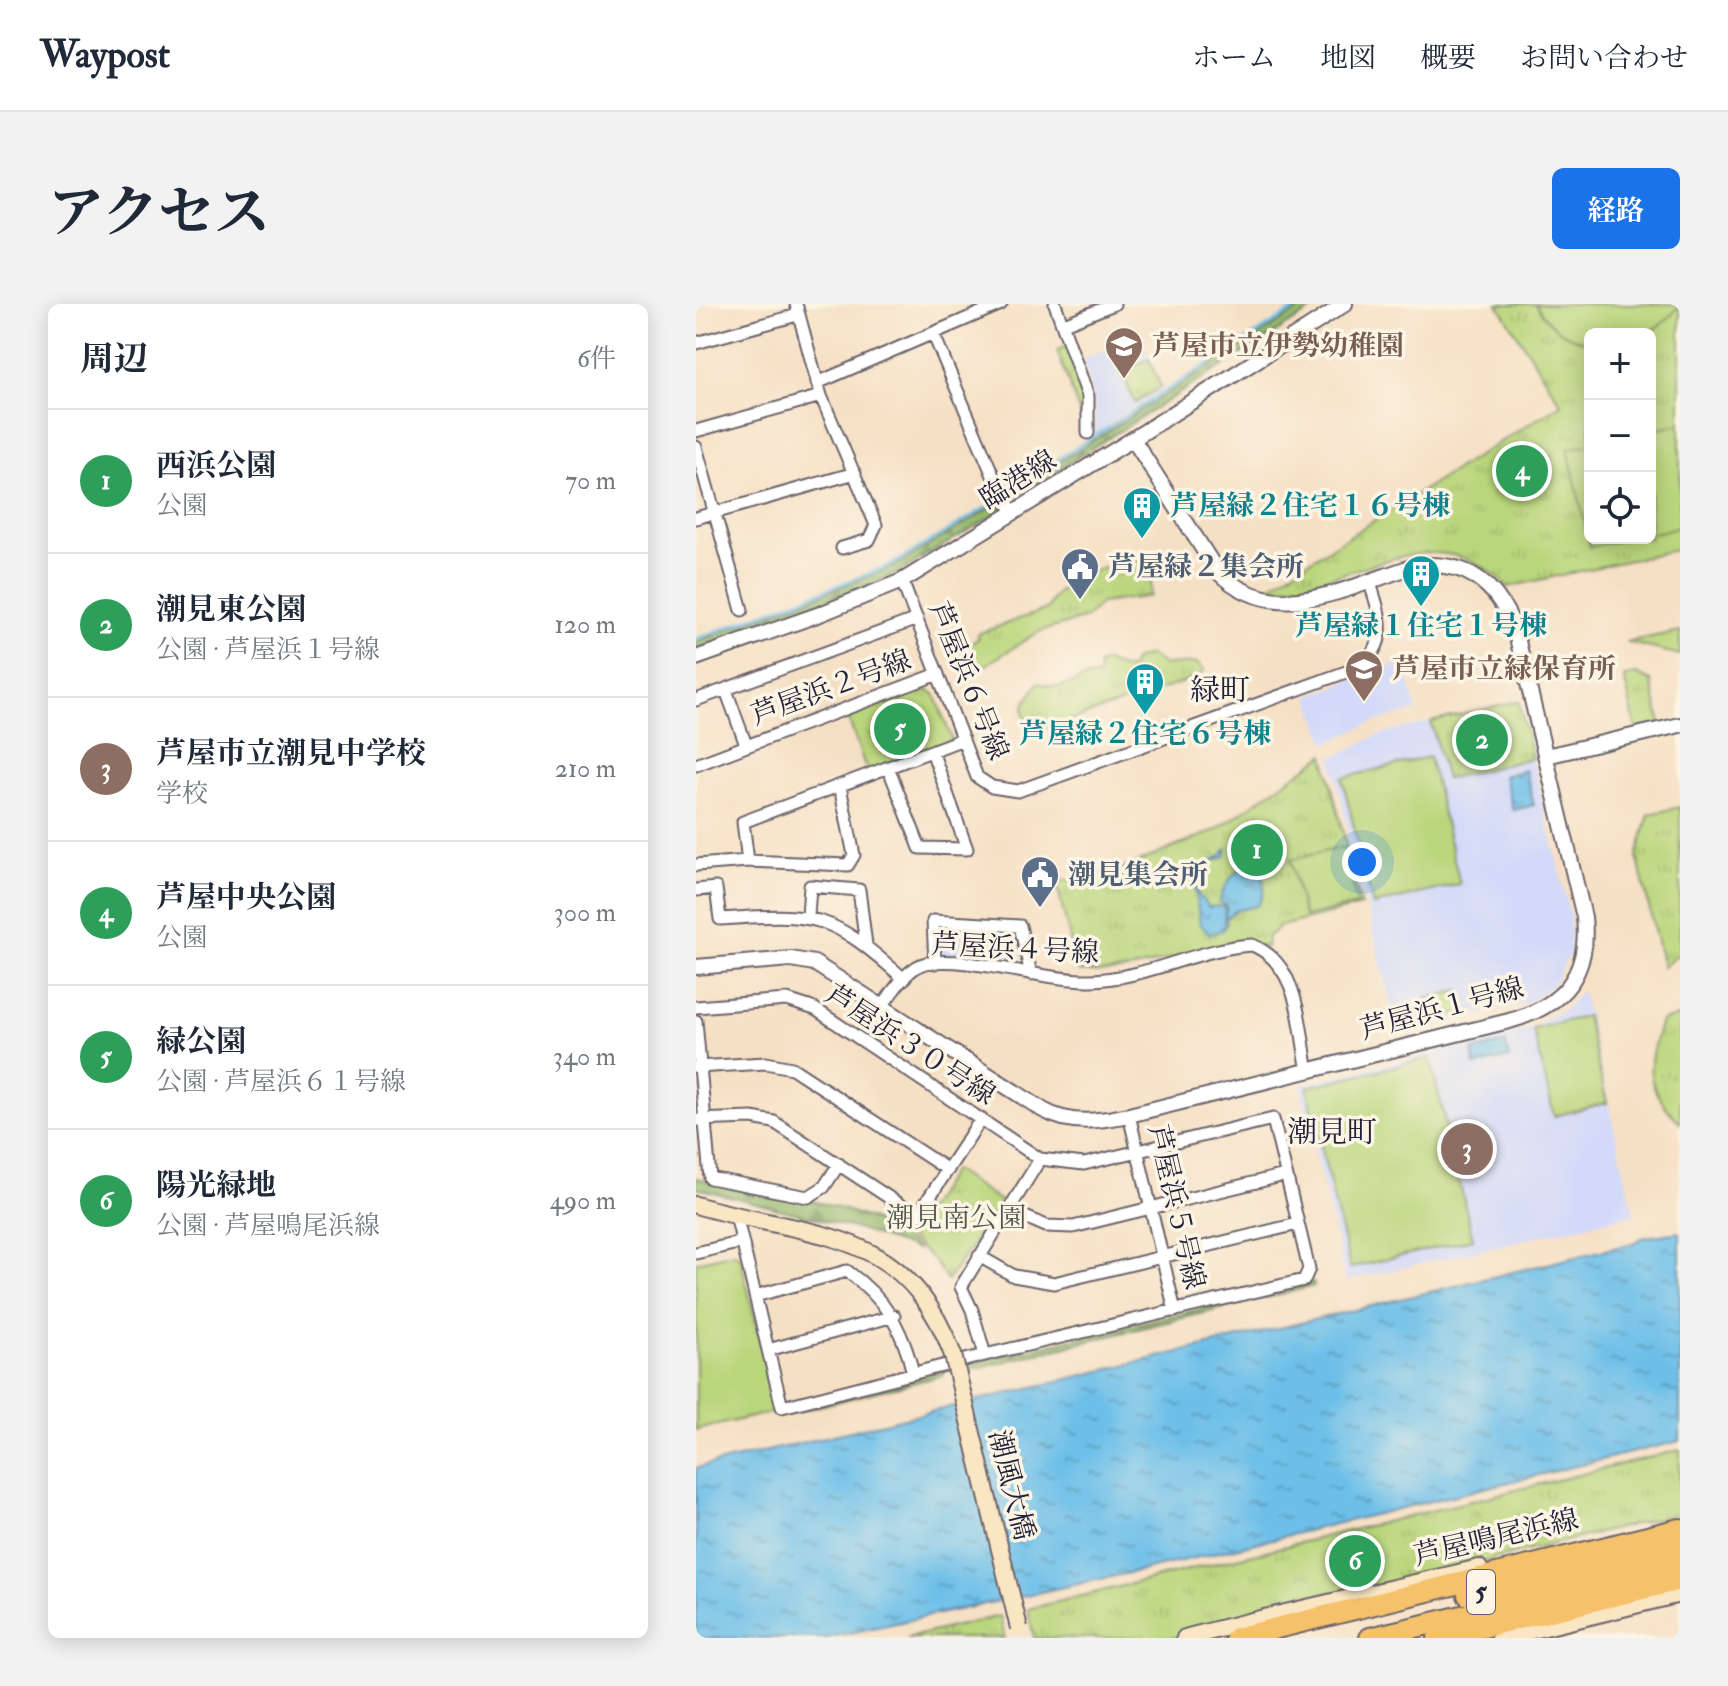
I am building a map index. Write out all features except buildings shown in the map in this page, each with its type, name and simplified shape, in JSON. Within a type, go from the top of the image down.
[{"type":"highway","name":"5","points":[[1236,1638],[1680,1529]]},
{"type":"highway","name":"5","points":[[1289,1638],[1680,1544]]},
{"type":"highway","name":"5","points":[[1370,1638],[1680,1564]]},
{"type":"highway","name":"5","points":[[1438,1638],[1680,1580]]},
{"type":"main road","points":[[696,1205],[736,1215]]},
{"type":"main road","name":"潮風大橋","points":[[736,1215],[839,1239],[887,1262],[908,1277],[925,1297],[953,1355],[1021,1633]]},
{"type":"main road","name":"芦屋鳴尾浜線","points":[[1185,1638],[1307,1605],[1370,1595],[1680,1521]]},
{"type":"main road","points":[[1500,1638],[1680,1594]]},
{"type":"main road","points":[[1207,1638],[1370,1595]]},
{"type":"street","points":[[817,383],[1001,304]]},
{"type":"street","points":[[1055,304],[1088,396],[1088,433]]},
{"type":"street","points":[[1064,324],[1114,304]]},
{"type":"street","name":"臨港線","points":[[696,658],[902,581],[1345,304]]},
{"type":"street","points":[[696,343],[796,310],[821,396],[876,525],[869,540],[842,548]]},
{"type":"street","points":[[933,333],[1000,492],[1014,513]]},
{"type":"street","points":[[696,431],[821,396]]},
{"type":"street","name":"芦屋浜１号線","points":[[696,967],[804,961],[830,970],[1055,1117],[1100,1121],[1529,1015],[1566,990],[1583,958],[1586,929],[1515,629],[1503,601],[1476,576],[1432,564],[1292,602],[1274,602],[1242,592],[1217,571],[1133,439]]},
{"type":"street","points":[[696,447],[742,610]]},
{"type":"street","points":[[696,518],[855,473]]},
{"type":"street","name":"芦屋浜６号線","points":[[902,581],[977,777],[992,787],[1018,791],[1347,673],[1368,661],[1378,648],[1382,624],[1369,580]]},
{"type":"street","points":[[696,700],[917,619]]},
{"type":"street","name":"芦屋浜２号線","points":[[696,765],[938,674]]},
{"type":"street","points":[[726,690],[746,745]]},
{"type":"street","points":[[1546,756],[1680,725]]},
{"type":"street","points":[[748,861],[743,822],[963,739]]},
{"type":"street","points":[[888,767],[920,848],[967,849],[932,751]]},
{"type":"street","points":[[696,865],[748,861],[848,865],[854,855],[840,787]]},
{"type":"street","points":[[808,916],[810,886],[859,890],[866,945]]},
{"type":"street","points":[[696,890],[716,888],[720,919],[808,916],[844,930],[904,979]]},
{"type":"street","points":[[935,963],[933,921],[1020,926],[1031,974]]},
{"type":"street","name":"芦屋浜４号線","points":[[883,1005],[917,967],[935,963],[1063,980],[1108,979],[1252,945],[1269,951],[1288,975],[1308,1071]]},
{"type":"street","name":"芦屋浜３０号線","points":[[696,1007],[787,1000],[815,1009],[1040,1159]]},
{"type":"street","points":[[696,1021],[700,1120],[710,1178],[808,1197],[824,1187],[839,1164]]},
{"type":"street","points":[[698,1067],[766,1063],[792,1068],[948,1170]]},
{"type":"street","name":"芦屋浜５号線","points":[[1129,1115],[1175,1311]]},
{"type":"street","points":[[700,1120],[764,1119],[917,1216],[981,1119]]},
{"type":"street","points":[[736,1215],[782,1407],[985,1355],[1304,1280],[1309,1269],[1273,1119],[1084,1164],[1040,1159],[961,1287],[972,1310],[985,1355]]},
{"type":"street","points":[[1009,1210],[1031,1222],[1058,1227],[1285,1175]]},
{"type":"street","points":[[979,1256],[1014,1276],[1054,1283],[1298,1224]]},
{"type":"street","points":[[696,1253],[742,1242]]},
{"type":"street","points":[[755,1296],[847,1271],[876,1293],[894,1316],[913,1373]]},
{"type":"street","points":[[768,1350],[894,1316]]},
{"type":"shaded area","name":"芦屋市立伊勢幼稚園","points":[[1141,336],[1163,389],[1096,432],[1095,402],[1083,359]]},
{"type":"shaded area","name":"芦屋市立緑保育所","points":[[1403,661],[1417,711],[1373,722],[1326,744],[1309,696]]},
{"type":"shaded area","points":[[1431,722],[1446,779],[1532,758],[1570,915],[1570,953],[1552,986],[1527,1003],[1398,1034],[1331,758],[1381,734]]},
{"type":"shaded area","points":[[939,928],[982,931],[982,947],[987,947],[988,931],[1012,932],[1011,943],[1021,944],[1020,959],[1011,959],[1010,963],[982,962],[982,956],[937,954]]},
{"type":"shaded area","points":[[1582,990],[1634,1214],[1346,1281],[1300,1085],[1534,1027],[1567,1007]]},
{"type":"green space","points":[[1308,304],[1321,304],[1013,498],[1010,493]]},
{"type":"green space","points":[[1498,304],[1680,304],[1680,549],[1508,587],[1479,565],[1450,555],[1421,554],[1391,559],[1300,585],[1268,587],[1561,404]]},
{"type":"green space","points":[[1536,304],[1680,304],[1655,328],[1584,328],[1584,341],[1558,330]]},
{"type":"green space","points":[[1068,346],[1082,384],[1084,426],[1057,350]]},
{"type":"green space","points":[[1149,359],[1161,387],[1135,403],[1121,371]]},
{"type":"green space","points":[[1680,424],[1680,527],[1656,533],[1656,472],[1656,430]]},
{"type":"green space","points":[[1584,445],[1584,520],[1568,449]]},
{"type":"green space","points":[[1000,502],[1004,509],[896,574],[696,650],[696,642],[893,567]]},
{"type":"green space","points":[[1129,559],[1161,566],[1151,581],[1150,596],[1101,603],[1086,618],[1038,632],[975,672],[966,646],[978,639],[977,634],[1047,609],[1061,589],[1071,582]]},
{"type":"green space","points":[[1680,631],[1680,655],[1627,642]]},
{"type":"green space","points":[[1149,655],[1165,665],[1197,663],[1204,670],[1199,677],[1031,734],[1024,706],[1038,683],[1063,686],[1099,675],[1098,665],[1105,662],[1128,670],[1136,659]]},
{"type":"green space","points":[[1636,674],[1651,681],[1661,724],[1636,729],[1624,677]]},
{"type":"green space","points":[[925,689],[935,694],[952,740],[867,772],[848,718]]},
{"type":"green space","points":[[1519,701],[1532,758],[1446,779],[1431,722]]},
{"type":"green space","points":[[1324,755],[1361,906],[1281,926],[1268,936],[1266,947],[1218,947],[1126,970],[1078,971],[1056,882],[1119,870],[1216,830]]},
{"type":"green space","points":[[1429,757],[1460,884],[1373,905],[1342,778]]},
{"type":"green space","points":[[1680,807],[1680,953],[1663,967],[1637,856],[1649,814]]},
{"type":"green space","points":[[1344,847],[1357,905],[1304,917],[1290,860]]},
{"type":"green space","points":[[1460,990],[1465,1012],[1418,1025],[1414,1011],[1428,1007],[1426,999]]},
{"type":"green space","points":[[1586,1016],[1607,1103],[1554,1116],[1533,1029]]},
{"type":"green space","points":[[1680,1016],[1680,1123],[1659,1098],[1651,1076],[1651,1065],[1661,1021]]},
{"type":"green space","points":[[1430,1058],[1473,1239],[1350,1268],[1307,1087]]},
{"type":"green space","name":"潮見南公園","points":[[953,1170],[1002,1202],[947,1281],[934,1261],[909,1237]]},
{"type":"green space","points":[[696,1178],[782,1194],[845,1210],[873,1220],[918,1250],[854,1228],[704,1190],[696,1187]]},
{"type":"green space","points":[[734,1253],[740,1256],[777,1411],[696,1430],[696,1262]]},
{"type":"green space","points":[[1313,1282],[1314,1286],[970,1370],[968,1364]]},
{"type":"green space","points":[[943,1370],[944,1375],[783,1415],[782,1409]]},
{"type":"green space","points":[[1680,1450],[1680,1513],[1171,1638],[1034,1638],[1028,1609]]},
{"type":"green space","points":[[1000,1616],[1005,1638],[906,1638]]},
{"type":"water","points":[[1525,770],[1534,805],[1513,810],[1504,776]]},
{"type":"water","points":[[1227,848],[1225,857],[1206,864],[1194,878],[1199,896],[1209,907],[1225,906],[1224,922],[1227,922],[1223,930],[1210,934],[1200,924],[1193,876],[1201,867],[1224,853]]},
{"type":"water","points":[[1252,866],[1260,870],[1263,880],[1260,902],[1257,906],[1234,911],[1225,920],[1227,905],[1219,902],[1224,890],[1235,874]]},
{"type":"water","points":[[1506,1043],[1509,1058],[1475,1066],[1472,1051]]},
{"type":"water","points":[[1680,1232],[1680,1441],[1148,1569],[826,1638],[696,1638],[696,1468],[1634,1243],[1641,1238]]},
{"type":"waterway","points":[[1009,490],[1303,304]]},
{"type":"waterway","points":[[696,639],[891,565],[998,500]]},
{"type":"place","name":"芦屋市立伊勢幼稚園","points":[[1124,380]]},
{"type":"place","name":"芦屋中央公園","points":[[1522,471]]},
{"type":"place","name":"芦屋緑２住宅１６号棟","points":[[1142,540]]},
{"type":"place","name":"芦屋緑２集会所","points":[[1080,601]]},
{"type":"place","name":"芦屋緑１住宅１号棟","points":[[1421,608]]},
{"type":"place","name":"芦屋市立緑保育所","points":[[1364,703]]},
{"type":"place","name":"芦屋緑２住宅６号棟","points":[[1145,716]]},
{"type":"place","name":"緑公園","points":[[900,729]]},
{"type":"place","name":"潮見東公園","points":[[1482,740]]},
{"type":"place","name":"西浜公園","points":[[1257,850]]},
{"type":"place","name":"潮見集会所","points":[[1040,909]]},
{"type":"place","name":"芦屋市立潮見中学校","points":[[1467,1149]]},
{"type":"place","name":"陽光緑地","points":[[1355,1561]]},
{"type":"district","name":"緑町","points":[[1220,690]]},
{"type":"district","name":"潮見町","points":[[1332,1132]]}]
